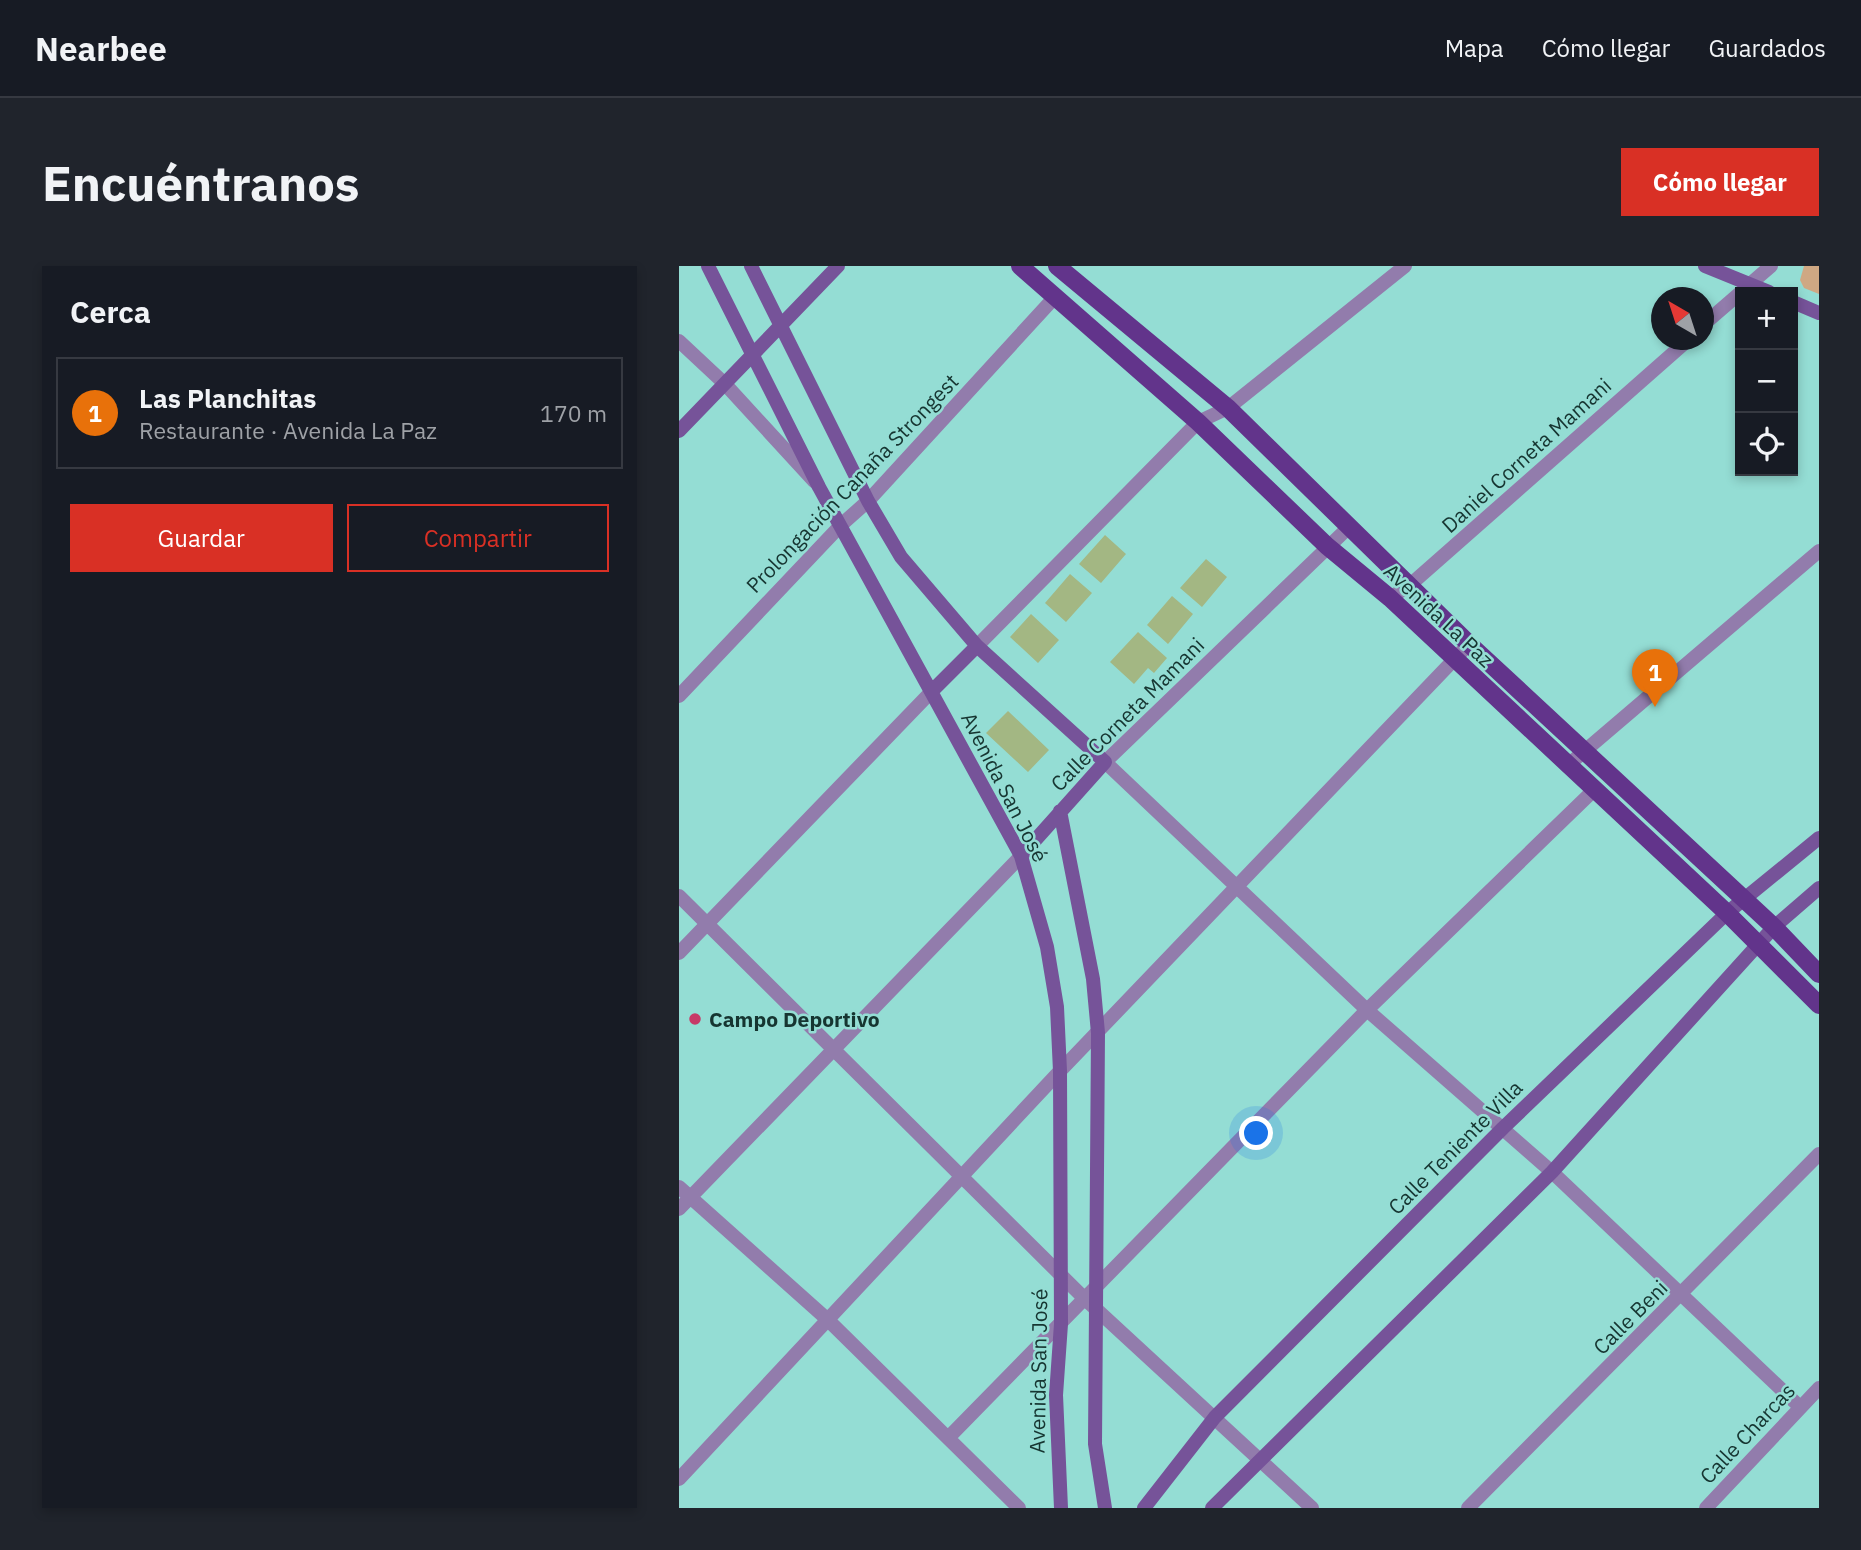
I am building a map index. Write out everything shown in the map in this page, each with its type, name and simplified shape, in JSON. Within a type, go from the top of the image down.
[{"type":"main road","name":"Avenida La Paz","points":[[1020,266],[1053,298],[1198,422],[1327,546],[1390,598],[1727,913],[1819,1005]]},
{"type":"main road","name":"Avenida La Paz","points":[[1057,266],[1228,408],[1469,644],[1774,927],[1819,974]]},
{"type":"street","name":"Avenida San José","points":[[708,266],[819,487],[1021,856],[1047,947],[1057,1007],[1061,1071],[1061,1324],[1055,1395],[1061,1508]]},
{"type":"street","points":[[751,266],[868,501],[901,557],[977,646],[1239,886],[1367,1010],[1552,1172],[1800,1407]]},
{"type":"street","points":[[679,431],[838,266]]},
{"type":"street","points":[[679,953],[932,691],[1198,422],[1228,408],[1405,266]]},
{"type":"street","points":[[1705,266],[1739,287]]},
{"type":"street","points":[[1747,287],[1771,266]]},
{"type":"street","name":"Prolongación Canaña Strongest","points":[[679,696],[841,525],[868,501],[1053,298]]},
{"type":"street","points":[[1714,316],[1735,298]]},
{"type":"street","points":[[1798,304],[1819,313]]},
{"type":"street","points":[[679,341],[725,384],[819,487]]},
{"type":"street","name":"Daniel Corneta Mamani","points":[[1390,598],[1410,585],[1677,350]]},
{"type":"street","name":"Calle Corneta Mamani","points":[[679,1209],[684,1192],[835,1049],[1021,856],[1105,762],[1349,527]]},
{"type":"street","points":[[1567,766],[1819,551]]},
{"type":"street","points":[[679,1479],[965,1177],[1061,1071],[1469,644]]},
{"type":"street","points":[[949,1437],[1367,1010],[1594,790]]},
{"type":"street","name":"Avenida San José","points":[[1060,811],[1093,979],[1098,1032],[1095,1444],[1105,1508]]},
{"type":"street","name":"Calle Teniente Villa","points":[[1144,1508],[1215,1417],[1503,1128],[1727,913],[1819,838]]},
{"type":"street","points":[[1212,1508],[1552,1172],[1774,927],[1819,888]]},
{"type":"street","points":[[679,896],[1084,1298],[1313,1508]]},
{"type":"street","name":"Calle Beni","points":[[1468,1508],[1819,1154]]},
{"type":"street","points":[[684,1192],[828,1320],[1019,1508]]},
{"type":"street","name":"Calle Charcas","points":[[1706,1508],[1819,1388]]},
{"type":"shaded area","points":[[1804,266],[1819,266],[1819,294],[1804,288],[1800,280]]},
{"type":"building","points":[[1105,535],[1126,554],[1101,583],[1079,564]]},
{"type":"building","points":[[1206,559],[1227,577],[1202,607],[1180,588]]},
{"type":"building","points":[[1070,574],[1092,593],[1066,622],[1045,603]]},
{"type":"building","points":[[1172,596],[1193,614],[1168,644],[1147,625]]},
{"type":"building","points":[[1031,614],[1059,640],[1038,663],[1010,637]]},
{"type":"building","points":[[1138,632],[1167,658],[1154,673],[1148,668],[1134,684],[1110,662]]},
{"type":"building","points":[[1008,711],[1049,750],[1028,772],[986,733]]},
{"type":"place","name":"Las Planchitas","points":[[1655,707]]},
{"type":"place","name":"Campo Deportivo","points":[[695,1019]]}]
